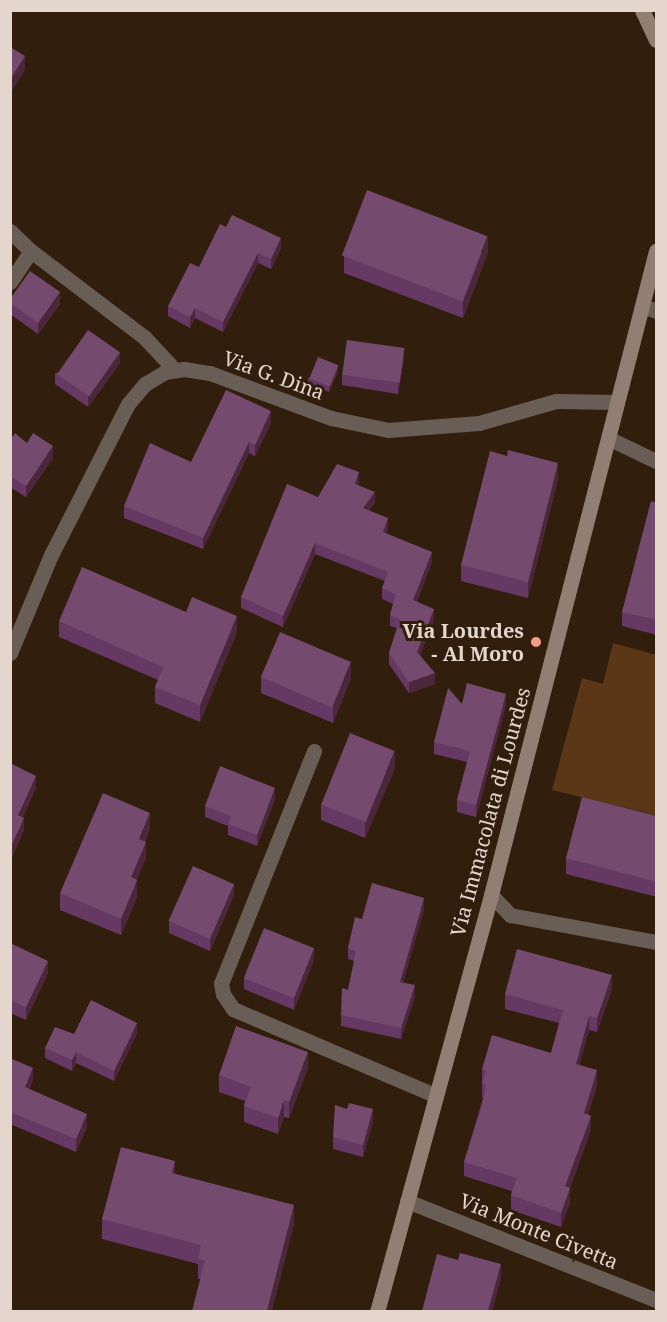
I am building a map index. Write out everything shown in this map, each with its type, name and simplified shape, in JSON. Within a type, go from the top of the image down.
[{"type":"main road","points":[[642,10],[657,39]]},
{"type":"main road","name":"Via Immacolata di Lourdes","points":[[377,1311],[491,895],[617,402],[650,308],[657,251]]},
{"type":"street","points":[[10,231],[31,251],[144,337],[174,369],[145,384],[128,404],[51,555],[10,653]]},
{"type":"street","points":[[10,282],[31,251]]},
{"type":"street","name":"Via G. Dina","points":[[174,369],[239,380],[331,418],[388,430],[454,427],[556,401],[617,402]]},
{"type":"street","points":[[608,438],[657,461]]},
{"type":"street","points":[[314,751],[220,983],[223,994],[233,1009],[435,1095]]},
{"type":"street","points":[[491,895],[510,915],[657,942]]},
{"type":"street","name":"Via Monte Civetta","points":[[407,1200],[657,1300]]},
{"type":"shaded area","points":[[613,643],[656,655],[656,815],[552,790],[582,678],[603,684]]},
{"type":"building","points":[[10,47],[25,56],[10,80]]},
{"type":"building","points":[[367,190],[487,236],[462,302],[342,255]]},
{"type":"building","points":[[232,215],[281,238],[271,259],[258,253],[223,322],[195,308],[190,317],[168,306],[190,263],[199,267],[220,224],[226,227]]},
{"type":"building","points":[[30,271],[60,292],[38,323],[10,303],[10,299]]},
{"type":"building","points":[[88,330],[120,352],[89,397],[57,374]]},
{"type":"building","points":[[347,340],[404,348],[400,383],[342,375]]},
{"type":"building","points":[[318,357],[338,365],[330,387],[309,378]]},
{"type":"building","points":[[226,390],[271,411],[255,445],[249,442],[203,538],[124,506],[150,443],[191,462]]},
{"type":"building","points":[[15,433],[27,443],[33,433],[53,446],[26,486],[10,476],[10,440]]},
{"type":"building","points":[[508,450],[558,463],[528,582],[461,565],[490,451],[507,456]]},
{"type":"building","points":[[337,464],[359,472],[355,484],[375,492],[363,508],[388,518],[383,532],[432,552],[413,600],[434,609],[417,652],[435,673],[409,682],[389,653],[400,619],[390,615],[396,594],[382,588],[388,572],[315,543],[283,616],[241,597],[287,484],[318,497]]},
{"type":"building","points":[[651,501],[657,503],[657,620],[622,612]]},
{"type":"building","points":[[82,567],[186,612],[192,597],[237,616],[200,705],[155,687],[163,667],[59,621]]},
{"type":"building","points":[[280,632],[351,662],[332,707],[261,677]]},
{"type":"building","points":[[467,683],[506,694],[476,805],[457,800],[470,751],[434,742],[448,688],[462,704]]},
{"type":"building","points":[[350,733],[395,751],[366,822],[321,804]]},
{"type":"building","points":[[10,763],[36,776],[18,815],[24,818],[12,844],[10,843]]},
{"type":"building","points":[[220,766],[275,788],[257,835],[228,824],[231,816],[205,806]]},
{"type":"building","points":[[103,793],[150,813],[139,839],[146,842],[131,877],[137,880],[121,919],[60,893]]},
{"type":"building","points":[[582,797],[657,816],[657,882],[566,858]]},
{"type":"building","points":[[193,866],[234,884],[210,939],[169,921]]},
{"type":"building","points":[[372,883],[424,898],[400,982],[415,985],[401,1028],[341,1015],[342,988],[348,990],[356,951],[348,948],[355,917],[362,919]]},
{"type":"building","points":[[264,928],[314,948],[294,998],[244,978]]},
{"type":"building","points":[[10,943],[48,961],[26,1007],[10,1000]]},
{"type":"building","points":[[517,949],[612,975],[597,1018],[589,1016],[576,1064],[597,1070],[584,1113],[591,1116],[565,1186],[570,1188],[561,1213],[511,1195],[517,1178],[464,1162],[482,1106],[486,1085],[482,1083],[486,1071],[482,1069],[492,1035],[551,1053],[563,1010],[505,994]]},
{"type":"building","points":[[91,1000],[137,1023],[114,1071],[76,1052],[72,1060],[45,1048],[55,1027],[74,1034]]},
{"type":"building","points":[[236,1026],[308,1052],[289,1102],[284,1100],[278,1118],[244,1106],[251,1087],[219,1075]]},
{"type":"building","points":[[10,1058],[33,1068],[25,1087],[87,1114],[76,1139],[10,1112]]},
{"type":"building","points":[[349,1103],[373,1109],[363,1145],[333,1137],[335,1105],[347,1109]]},
{"type":"building","points":[[121,1147],[175,1161],[172,1173],[294,1205],[267,1311],[192,1311],[205,1260],[198,1259],[201,1245],[102,1219]]},
{"type":"building","points":[[460,1253],[501,1264],[488,1311],[422,1311],[437,1254],[458,1260]]},
{"type":"place","name":"Via Lourdes - Al Moro","points":[[536,642]]}]
